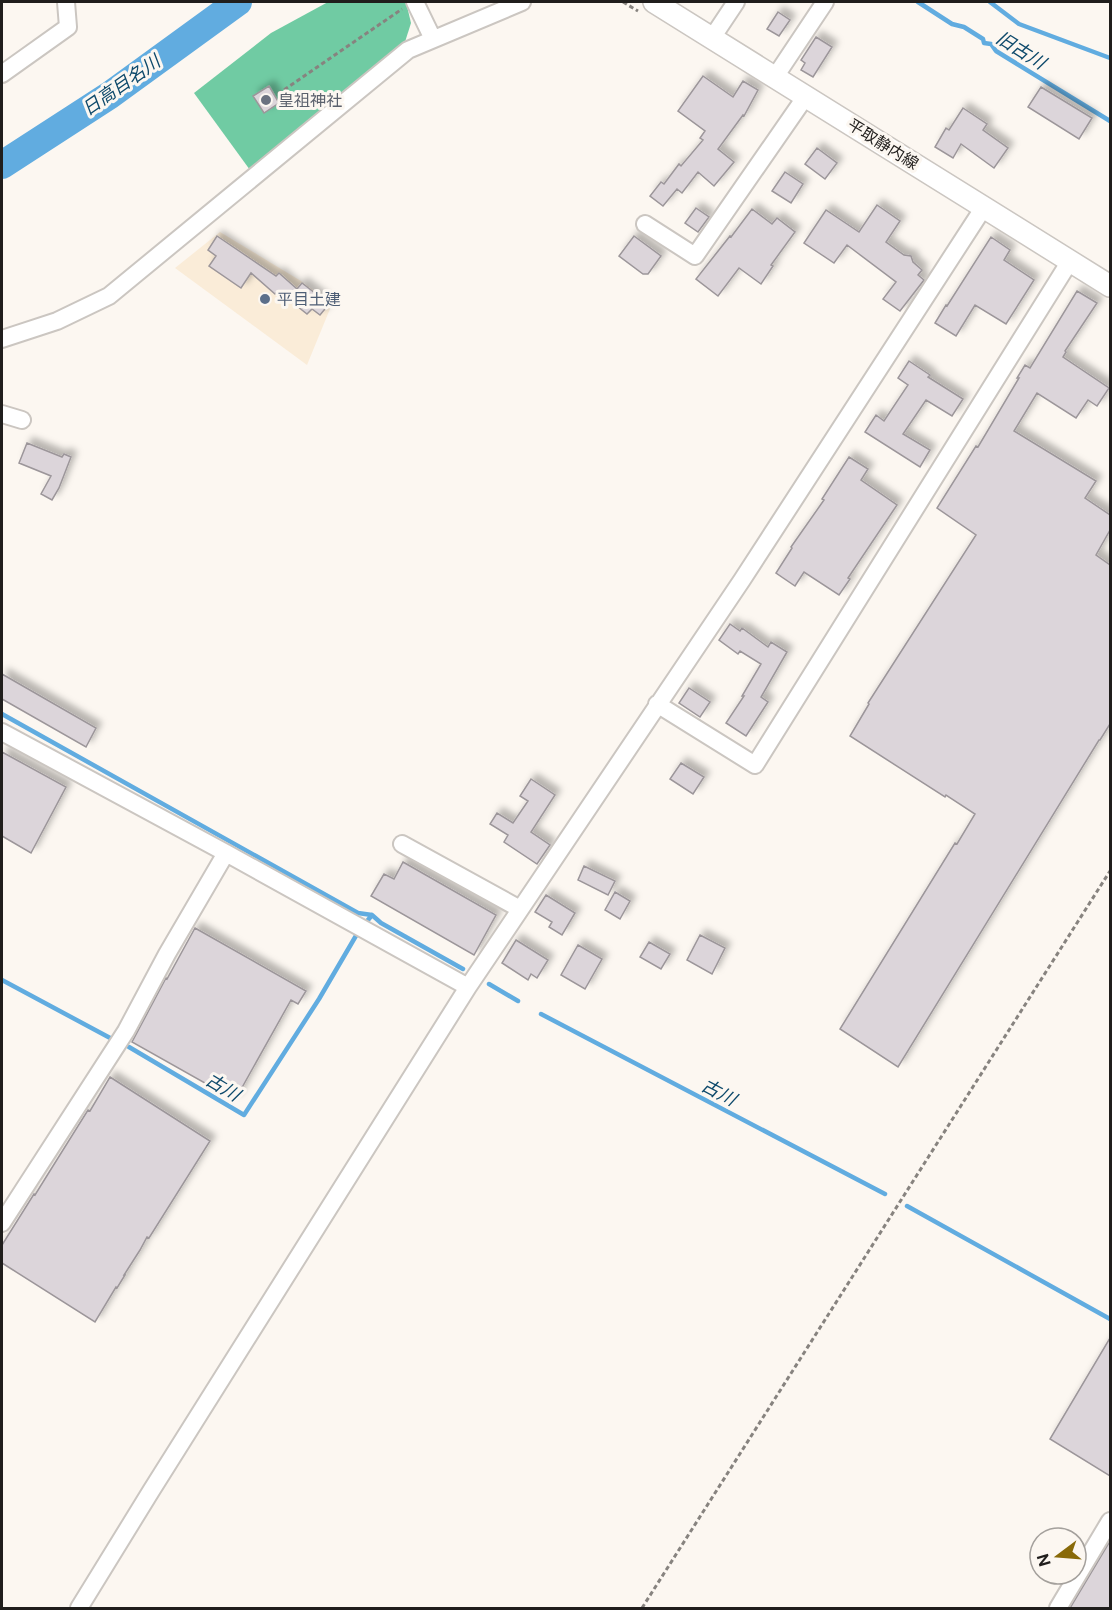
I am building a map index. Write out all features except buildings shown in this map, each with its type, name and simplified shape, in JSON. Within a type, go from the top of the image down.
[{"type":"main road","name":"平取静内線","points":[[654,2],[1110,286]]},
{"type":"street","points":[[2,74],[68,27],[66,2]]},
{"type":"street","points":[[2,339],[57,321],[109,296],[408,50],[433,39],[486,8],[522,2]]},
{"type":"street","points":[[775,77],[825,2]]},
{"type":"street","points":[[712,38],[728,4]]},
{"type":"street","points":[[409,5],[433,39]]},
{"type":"street","points":[[645,224],[695,256],[806,96]]},
{"type":"street","points":[[79,1608],[157,1480],[468,987],[742,580],[984,207]]},
{"type":"street","points":[[657,704],[754,765],[1070,261]]},
{"type":"street","points":[[2,414],[22,420]]},
{"type":"street","points":[[2,732],[468,987]]},
{"type":"street","points":[[402,844],[520,909]]},
{"type":"street","points":[[2,1223],[126,1030],[226,853]]},
{"type":"street","points":[[1058,1608],[1110,1521]]},
{"type":"path","points":[[278,94],[409,5]]},
{"type":"path","points":[[642,1608],[1110,872]]},
{"type":"shaded area","points":[[220,232],[301,281],[332,304],[307,365],[175,268]]},
{"type":"green space","points":[[328,2],[406,2],[411,23],[405,42],[395,53],[250,170],[194,93],[271,33]]},
{"type":"waterway","name":"日高目名川","points":[[2,165],[110,95],[238,2]]},
{"type":"waterway","name":"旧古川","points":[[918,2],[952,24],[964,27],[983,39],[984,43],[991,44],[996,51],[1110,121]]},
{"type":"waterway","points":[[990,2],[1019,24],[1110,58]]},
{"type":"waterway","points":[[2,714],[358,913],[372,915]]},
{"type":"waterway","name":"古川","points":[[368,920],[372,915],[381,923],[463,969]]},
{"type":"waterway","name":"古川","points":[[129,1047],[244,1115],[319,999],[357,934]]},
{"type":"waterway","name":"古川","points":[[2,980],[112,1039]]},
{"type":"waterway","name":"古川","points":[[489,984],[518,1001]]},
{"type":"waterway","name":"古川","points":[[541,1014],[885,1194]]},
{"type":"waterway","name":"古川","points":[[907,1206],[1110,1319]]},
{"type":"place","name":"皇祖神社","points":[[266,100]]},
{"type":"place","name":"平目土建","points":[[265,299]]}]
